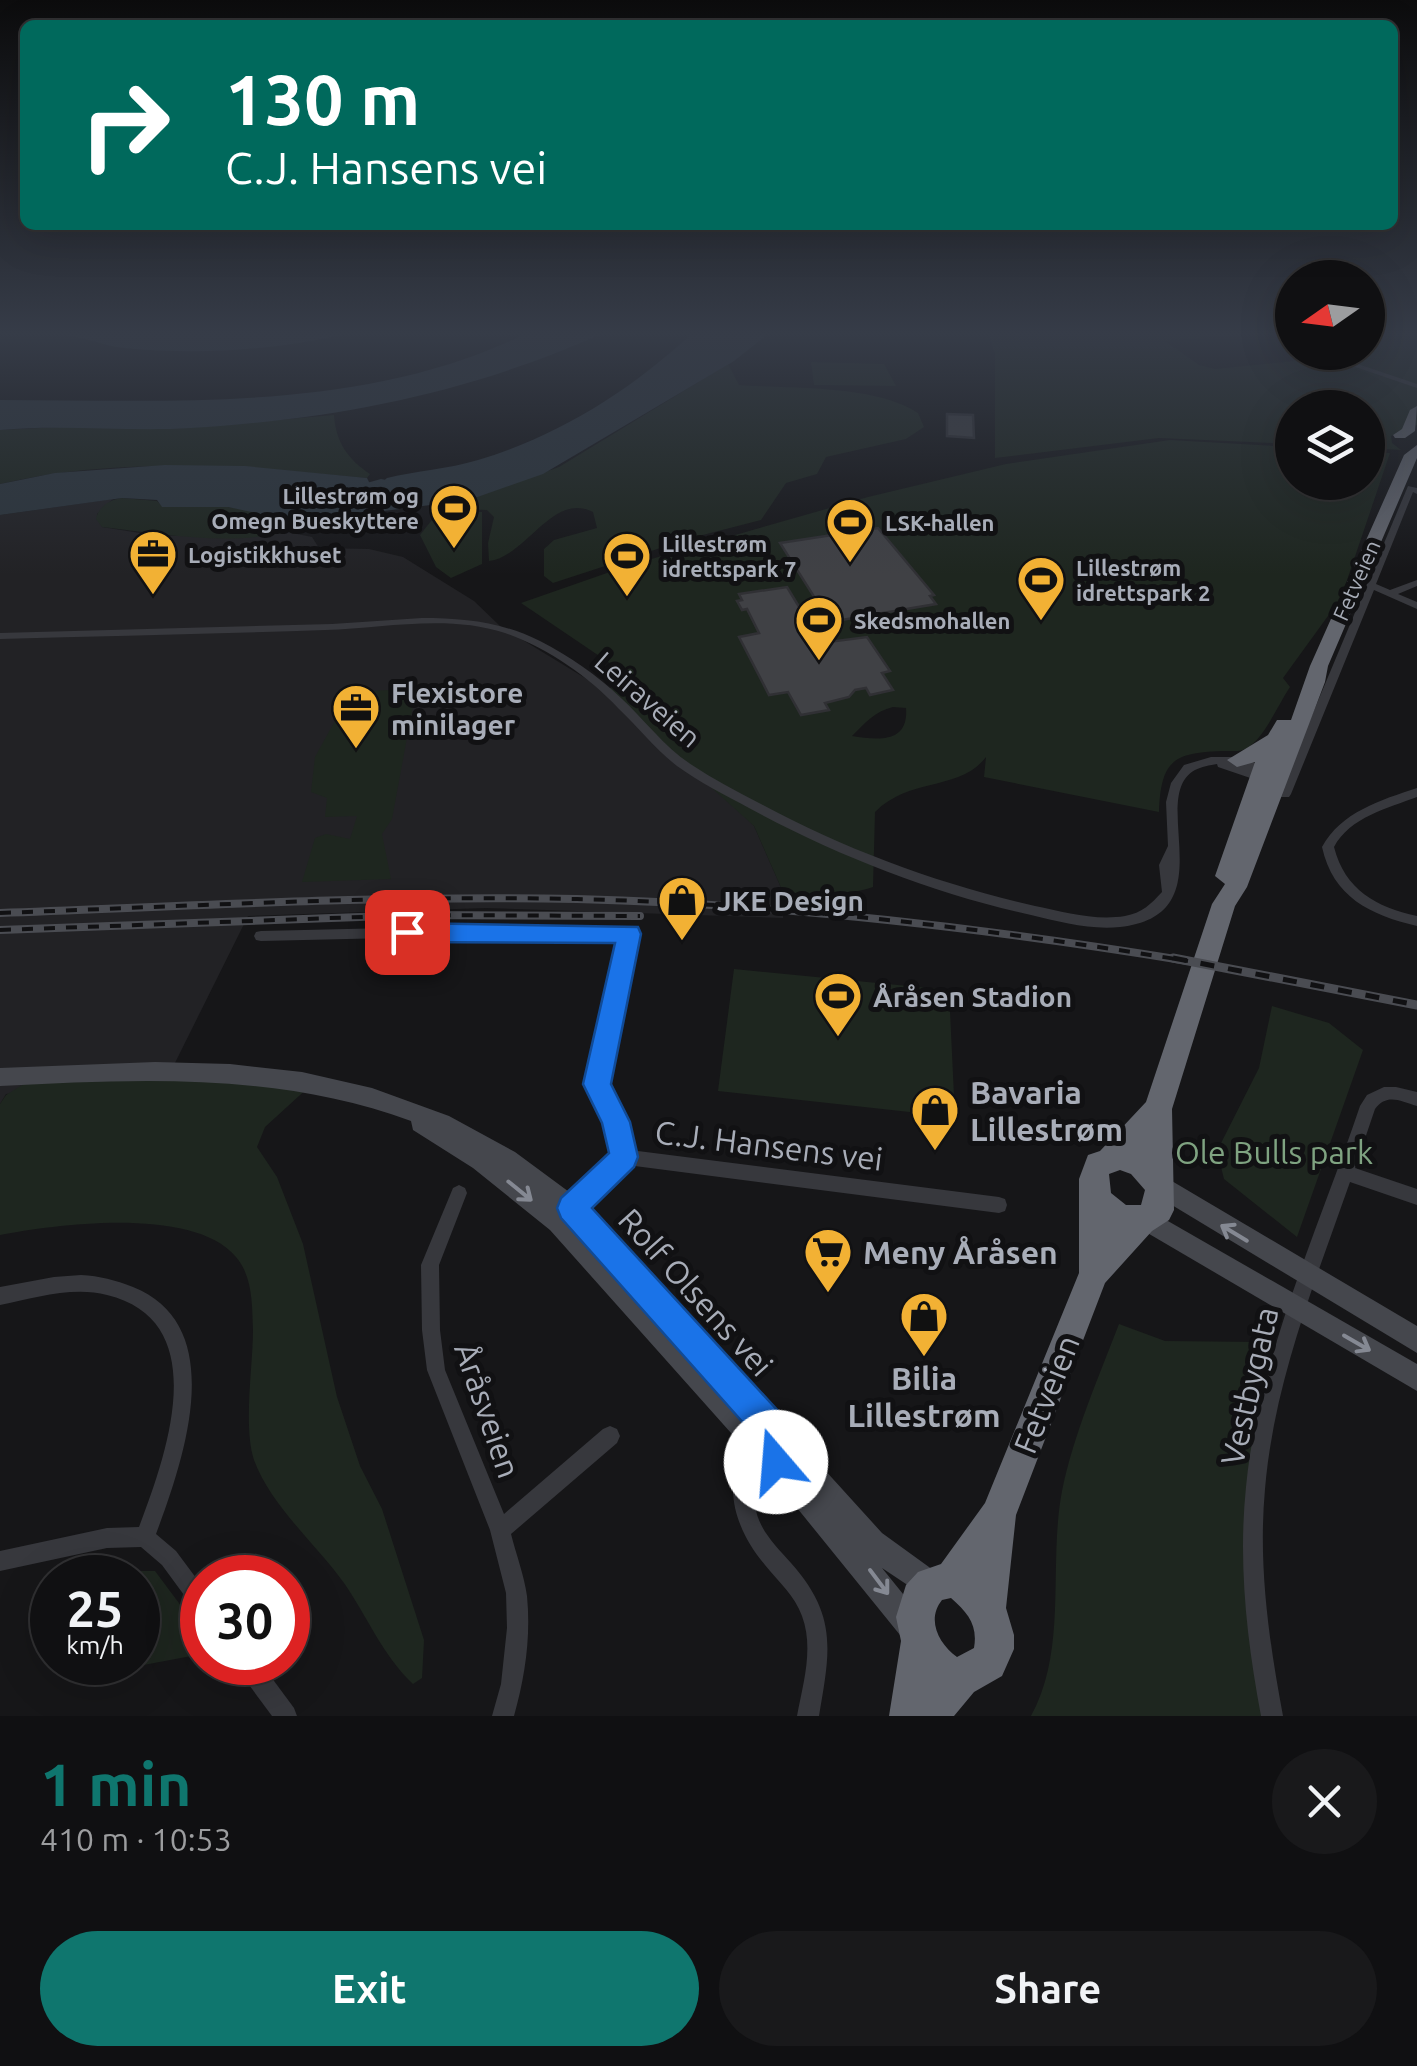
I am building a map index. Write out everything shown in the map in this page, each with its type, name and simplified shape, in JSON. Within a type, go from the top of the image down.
[{"type":"highway","points":[[1399,439],[1415,415]]},
{"type":"highway","points":[[1399,439],[1417,437]]},
{"type":"highway","points":[[1399,439],[1417,448]]},
{"type":"highway","name":"Fetveien","points":[[1394,495],[1402,460],[1399,439]]},
{"type":"highway","name":"Fetveien","points":[[1270,780],[1275,740],[1318,666],[1417,448]]},
{"type":"highway","name":"Fetveien","points":[[1158,1183],[1158,1109],[1224,904],[1235,886],[1270,780],[1316,682],[1318,666]]},
{"type":"highway","points":[[1236,760],[1256,754],[1275,740]]},
{"type":"highway","name":"Fetveien","points":[[1110,1158],[1133,1139],[1158,1109]]},
{"type":"highway","points":[[1110,1158],[1141,1164],[1158,1183],[1159,1210],[1144,1221],[1114,1215],[1095,1194],[1094,1171],[1110,1158]]},
{"type":"highway","name":"Fetveien","points":[[987,1608],[998,1515],[1094,1273],[1095,1194]]},
{"type":"highway","name":"Fetveien","points":[[1094,1273],[1144,1221]]},
{"type":"highway","name":"Fetveien","points":[[941,1582],[998,1515]]},
{"type":"highway","points":[[909,1716],[918,1600],[941,1582],[972,1588],[987,1608],[994,1634],[988,1658],[982,1668],[962,1676],[928,1716]]},
{"type":"highway","points":[[918,1638],[937,1668],[962,1676]]},
{"type":"main road","name":"Rolf Olsens vei","points":[[0,1078],[104,1072],[224,1073],[315,1082],[425,1114],[477,1140],[539,1179],[565,1215],[772,1448],[918,1638]]},
{"type":"main road","points":[[1158,1183],[1417,1340]]},
{"type":"main road","points":[[1144,1221],[1417,1378]]},
{"type":"main road","name":"Rolf Olsens vei","points":[[772,1448],[872,1543],[941,1582]]},
{"type":"street","points":[[1270,780],[1371,585],[1414,490]]},
{"type":"street","points":[[1393,592],[1417,584]]},
{"type":"street","points":[[1371,585],[1417,606]]},
{"type":"street","name":"Leiraveien","points":[[0,636],[427,624],[506,630],[534,642],[603,687],[678,761],[829,843],[966,894],[1071,918],[1138,918],[1161,904],[1177,868],[1172,848],[1176,778],[1190,765],[1210,761]]},
{"type":"street","points":[[1210,761],[1236,760],[1270,780]]},
{"type":"street","points":[[1210,761],[1270,780]]},
{"type":"street","points":[[1417,792],[1348,824],[1331,838],[1330,860],[1346,886],[1388,914],[1417,921]]},
{"type":"street","points":[[261,936],[476,931],[629,934],[597,1084],[616,1122],[624,1157]]},
{"type":"street","name":"Vestbygata","points":[[1272,1716],[1256,1613],[1255,1494],[1270,1397],[1368,1106],[1375,1096],[1388,1092],[1417,1098]]},
{"type":"street","name":"C.J. Hansens vei","points":[[565,1215],[624,1157],[999,1205]]},
{"type":"street","points":[[1346,1173],[1417,1197]]},
{"type":"street","name":"Åråsveien","points":[[460,1192],[430,1265],[431,1330],[436,1370],[500,1530],[516,1594],[518,1628],[512,1684],[503,1716]]},
{"type":"street","points":[[0,1296],[64,1284],[109,1286],[150,1305],[178,1336],[184,1370],[181,1416],[145,1537]]},
{"type":"street","name":"Åråsveien","points":[[500,1530],[610,1436]]},
{"type":"street","points":[[772,1448],[744,1502],[754,1538],[800,1591],[815,1621],[818,1645],[808,1716]]},
{"type":"street","points":[[0,1561],[107,1538],[145,1537],[180,1573]]},
{"type":"street","points":[[263,1685],[286,1716]]},
{"type":"shaded area","points":[[0,415],[316,415],[191,428],[0,430]]},
{"type":"shaded area","points":[[583,415],[643,415],[543,474],[469,500],[384,511],[381,483],[387,478],[467,463]]},
{"type":"shaded area","points":[[165,465],[245,466],[367,478],[371,486],[365,512],[289,520],[228,507],[162,507],[157,500],[122,498],[0,515],[0,484],[55,473]]},
{"type":"shaded area","points":[[113,499],[97,514],[102,527],[159,536],[287,532],[312,537],[319,548],[369,549],[403,557],[474,601],[500,626],[626,703],[654,736],[739,809],[754,826],[783,892],[783,918],[486,908],[248,916],[168,1077],[6,1094],[0,1104],[0,515]]},
{"type":"green space","points":[[334,415],[340,442],[349,456],[370,474],[367,478],[229,467],[138,466],[0,484],[0,430],[101,425],[188,428]]},
{"type":"green space","points":[[644,415],[919,415],[924,427],[906,439],[826,457],[817,474],[786,483],[761,520],[691,538],[553,583],[544,576],[544,549],[554,540],[597,528],[593,512],[565,510],[515,549],[489,561],[488,543],[494,517],[487,510],[464,509],[462,502],[559,467]]},
{"type":"green space","points":[[995,415],[1275,415],[1275,443],[1159,438],[995,458]]},
{"type":"green space","points":[[1385,415],[1417,415],[1417,425],[1391,436],[1392,443],[1401,450],[1385,449]]},
{"type":"green space","points":[[1170,440],[1275,446],[1275,500],[1374,500],[1341,598],[1283,678],[1290,687],[1267,727],[1245,749],[1194,754],[1174,762],[1163,780],[1159,812],[984,777],[986,757],[962,775],[904,793],[875,812],[873,887],[817,894],[783,892],[754,826],[654,736],[609,688],[635,693],[664,726],[651,691],[521,603],[627,566],[868,497],[1006,464]],"holes":[[[893,707],[906,708],[906,720],[897,734],[890,737],[852,736],[870,719]]]},
{"type":"green space","points":[[122,498],[157,501],[163,507],[228,507],[301,519],[296,529],[249,538],[199,538],[102,527],[96,519],[99,511]]},
{"type":"green space","name":"Lillestrøm og Omegn Bueskyttere","points":[[482,512],[482,564],[451,578],[436,567],[420,535],[435,516]]},
{"type":"green space","points":[[416,689],[392,819],[382,834],[391,879],[302,882],[315,838],[326,834],[350,839],[357,816],[325,817],[327,798],[311,792],[315,757],[336,719],[342,692]]},
{"type":"green space","points":[[734,969],[949,990],[955,1117],[718,1091]]},
{"type":"green space","name":"Ole Bulls park","points":[[1272,1006],[1329,1023],[1363,1050],[1297,1237],[1224,1179],[1217,1151],[1259,1068]]},
{"type":"green space","points":[[168,1077],[311,1085],[265,1127],[257,1147],[277,1177],[303,1244],[337,1397],[360,1466],[382,1509],[424,1640],[422,1678],[413,1684],[384,1648],[344,1583],[271,1493],[254,1460],[249,1413],[252,1301],[246,1273],[236,1257],[216,1241],[189,1230],[158,1225],[89,1224],[0,1235],[0,1104],[6,1095],[24,1084]]},
{"type":"green space","points":[[1119,1324],[1165,1341],[1258,1342],[1267,1352],[1271,1367],[1256,1428],[1261,1716],[1031,1716],[1042,1690],[1053,1635],[1062,1491],[1080,1427]]},
{"type":"green space","points":[[160,1578],[180,1605],[180,1658],[160,1662]]},
{"type":"building","points":[[947,415],[973,415],[974,438],[947,436]]},
{"type":"building","name":"LSK-hallen","points":[[878,528],[934,595],[930,596],[936,604],[830,622],[780,543]]},
{"type":"building","name":"Skedsmohallen","points":[[787,587],[821,643],[867,637],[890,671],[882,673],[893,690],[870,695],[866,688],[855,690],[849,697],[825,703],[829,710],[801,715],[788,692],[769,695],[739,637],[759,633],[747,609],[742,610],[737,601],[742,600],[739,594]]},
{"type":"waterway","points":[[370,484],[381,483]]},
{"type":"railway","points":[[0,913],[432,899],[654,902],[884,920],[1188,961]]},
{"type":"railway","points":[[0,930],[416,915],[640,916]]},
{"type":"railway","points":[[1173,958],[1417,1005]]},
{"type":"place","name":"Lillestrøm og Omegn Bueskyttere","points":[[454,550]]},
{"type":"place","name":"LSK-hallen","points":[[850,564]]},
{"type":"place","name":"Logistikkhuset","points":[[153,596]]},
{"type":"place","name":"Lillestrøm idrettspark 7","points":[[627,598]]},
{"type":"place","name":"Lillestrøm idrettspark 2","points":[[1041,622]]},
{"type":"place","name":"Skedsmohallen","points":[[819,662]]},
{"type":"place","name":"Flexistore minilager","points":[[356,750]]},
{"type":"place","name":"JKE Design","points":[[682,942]]},
{"type":"place","name":"Åråsen Stadion","points":[[838,1038]]},
{"type":"place","name":"Bavaria Lillestrøm","points":[[935,1152]]},
{"type":"place","name":"Meny Åråsen","points":[[828,1294]]},
{"type":"place","name":"Bilia Lillestrøm","points":[[924,1358]]},
{"type":"route","points":[[407,932],[629,934],[597,1084],[616,1122],[624,1157],[572,1208],[779,1437],[776,1462]]}]
